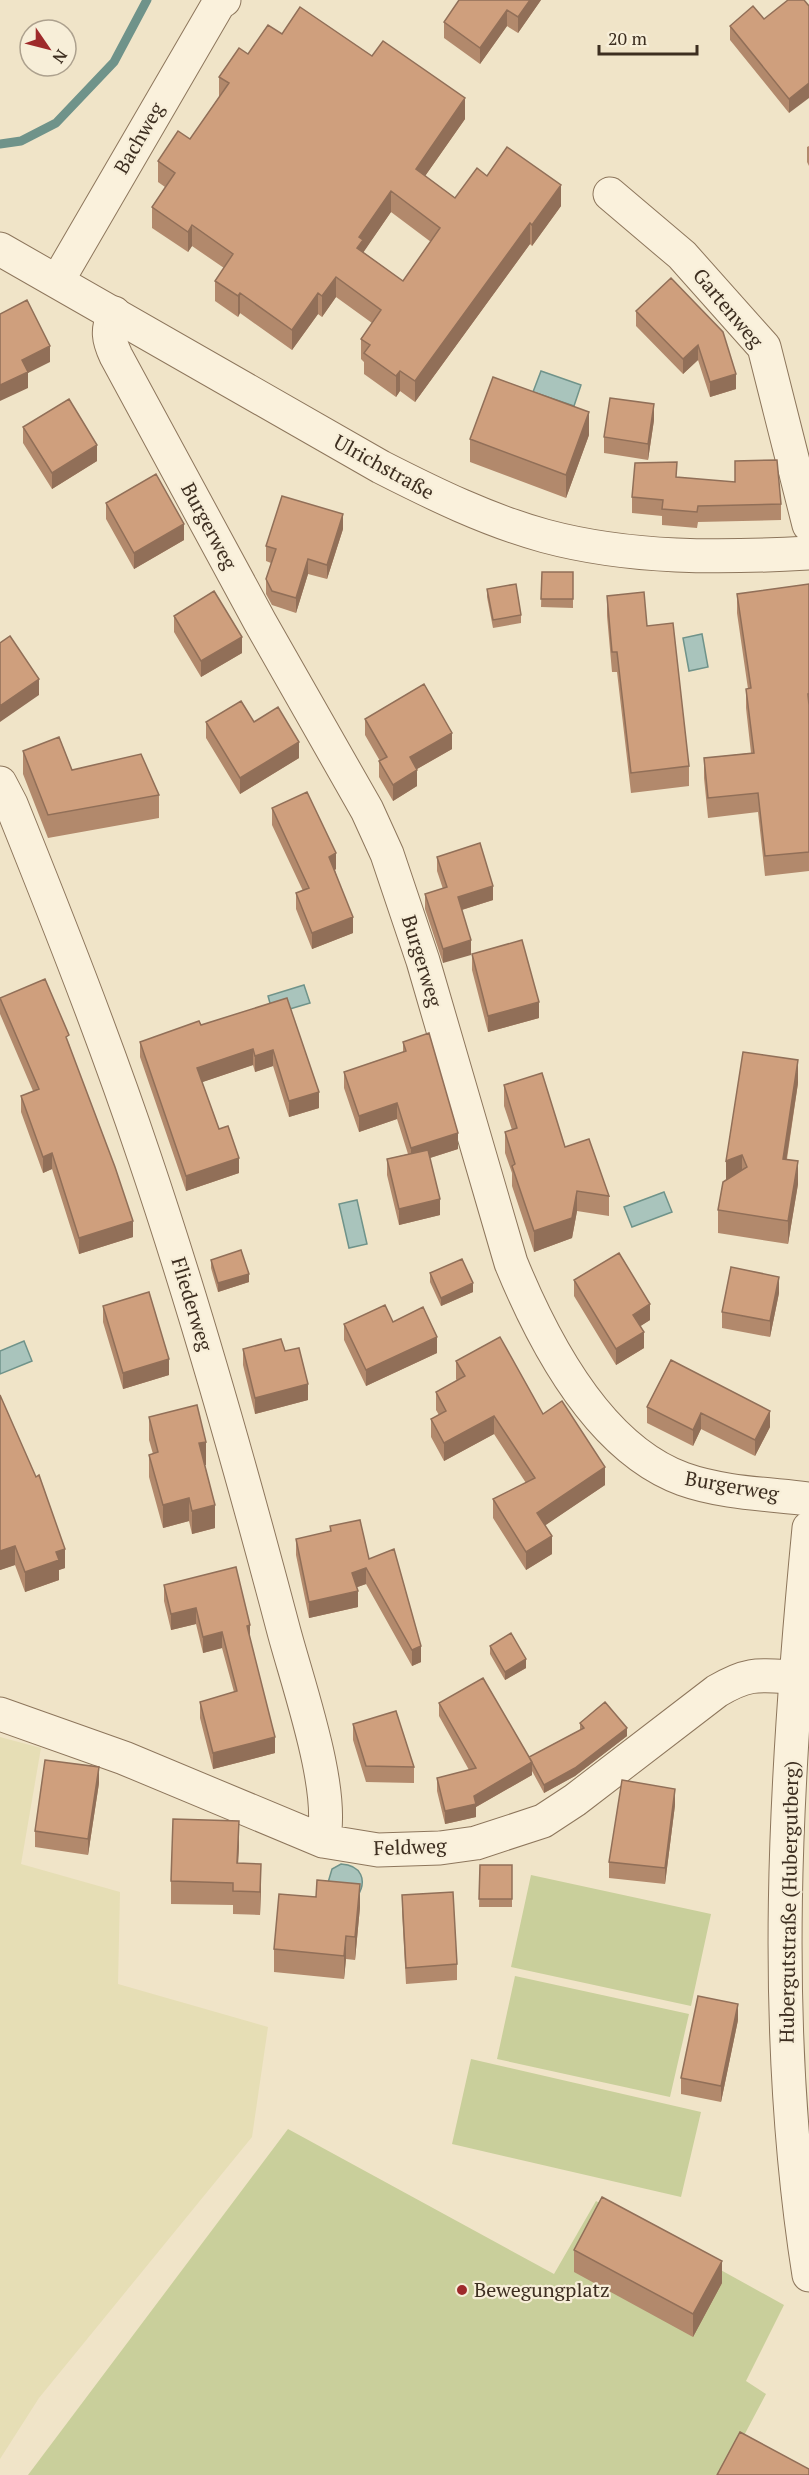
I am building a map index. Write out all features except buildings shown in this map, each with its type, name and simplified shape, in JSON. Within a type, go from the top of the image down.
[{"type":"street","name":"Bachweg","points":[[58,280],[146,126],[219,3],[224,0]]},
{"type":"street","name":"Gartenweg","points":[[610,194],[682,255],[764,347],[809,525]]},
{"type":"street","name":"Ulrichstraße","points":[[0,249],[58,280],[381,467],[440,498],[487,517],[545,536],[599,547],[709,556],[809,553]]},
{"type":"street","name":"Burgerweg","points":[[114,313],[108,327],[109,339],[116,356],[260,622],[367,810],[387,854],[423,961],[511,1263],[527,1304],[548,1342],[603,1421],[625,1444],[650,1462],[682,1479],[708,1486],[809,1498]]},
{"type":"street","name":"Fliederweg","points":[[0,783],[11,804],[88,998],[144,1156],[199,1325],[231,1431],[315,1750],[327,1811],[323,1841]]},
{"type":"street","name":"Hubergutstraße (Hubergutberg)","points":[[809,1528],[795,1677],[788,1809],[787,2051],[793,2151],[809,2275]]},
{"type":"street","name":"Feldweg","points":[[0,1714],[124,1758],[323,1841],[378,1850],[430,1848],[476,1843],[543,1821],[575,1800],[717,1691],[739,1678],[750,1675],[795,1677]]},
{"type":"shaded area","points":[[0,1737],[41,1748],[21,1864],[120,1892],[118,1984],[268,2027],[252,2137],[39,2398],[0,2459]]},
{"type":"green space","points":[[531,1875],[711,1914],[691,2006],[511,1967]]},
{"type":"green space","points":[[515,1976],[689,2014],[670,2097],[497,2059]]},
{"type":"green space","points":[[471,2059],[701,2112],[681,2197],[452,2144]]},
{"type":"green space","name":"Bewegungplatz","points":[[288,2129],[554,2274],[596,2201],[784,2305],[746,2381],[766,2394],[723,2475],[28,2475]]},
{"type":"water","points":[[541,371],[581,385],[574,406],[533,392]]},
{"type":"water","points":[[702,634],[708,667],[689,671],[683,638]]},
{"type":"water","points":[[304,985],[310,1003],[273,1014],[268,996]]},
{"type":"water","points":[[664,1192],[672,1212],[632,1227],[624,1207]]},
{"type":"water","points":[[357,1200],[367,1244],[349,1248],[339,1204]]},
{"type":"water","points":[[24,1341],[32,1361],[0,1374],[0,1351]]},
{"type":"water","points":[[341,1864],[353,1867],[361,1874],[362,1885],[357,1897],[327,1886],[332,1869]]},
{"type":"waterway","points":[[0,144],[21,141],[56,123],[114,62],[147,0]]},
{"type":"place","name":"Bewegungplatz","points":[[462,2290]]}]
